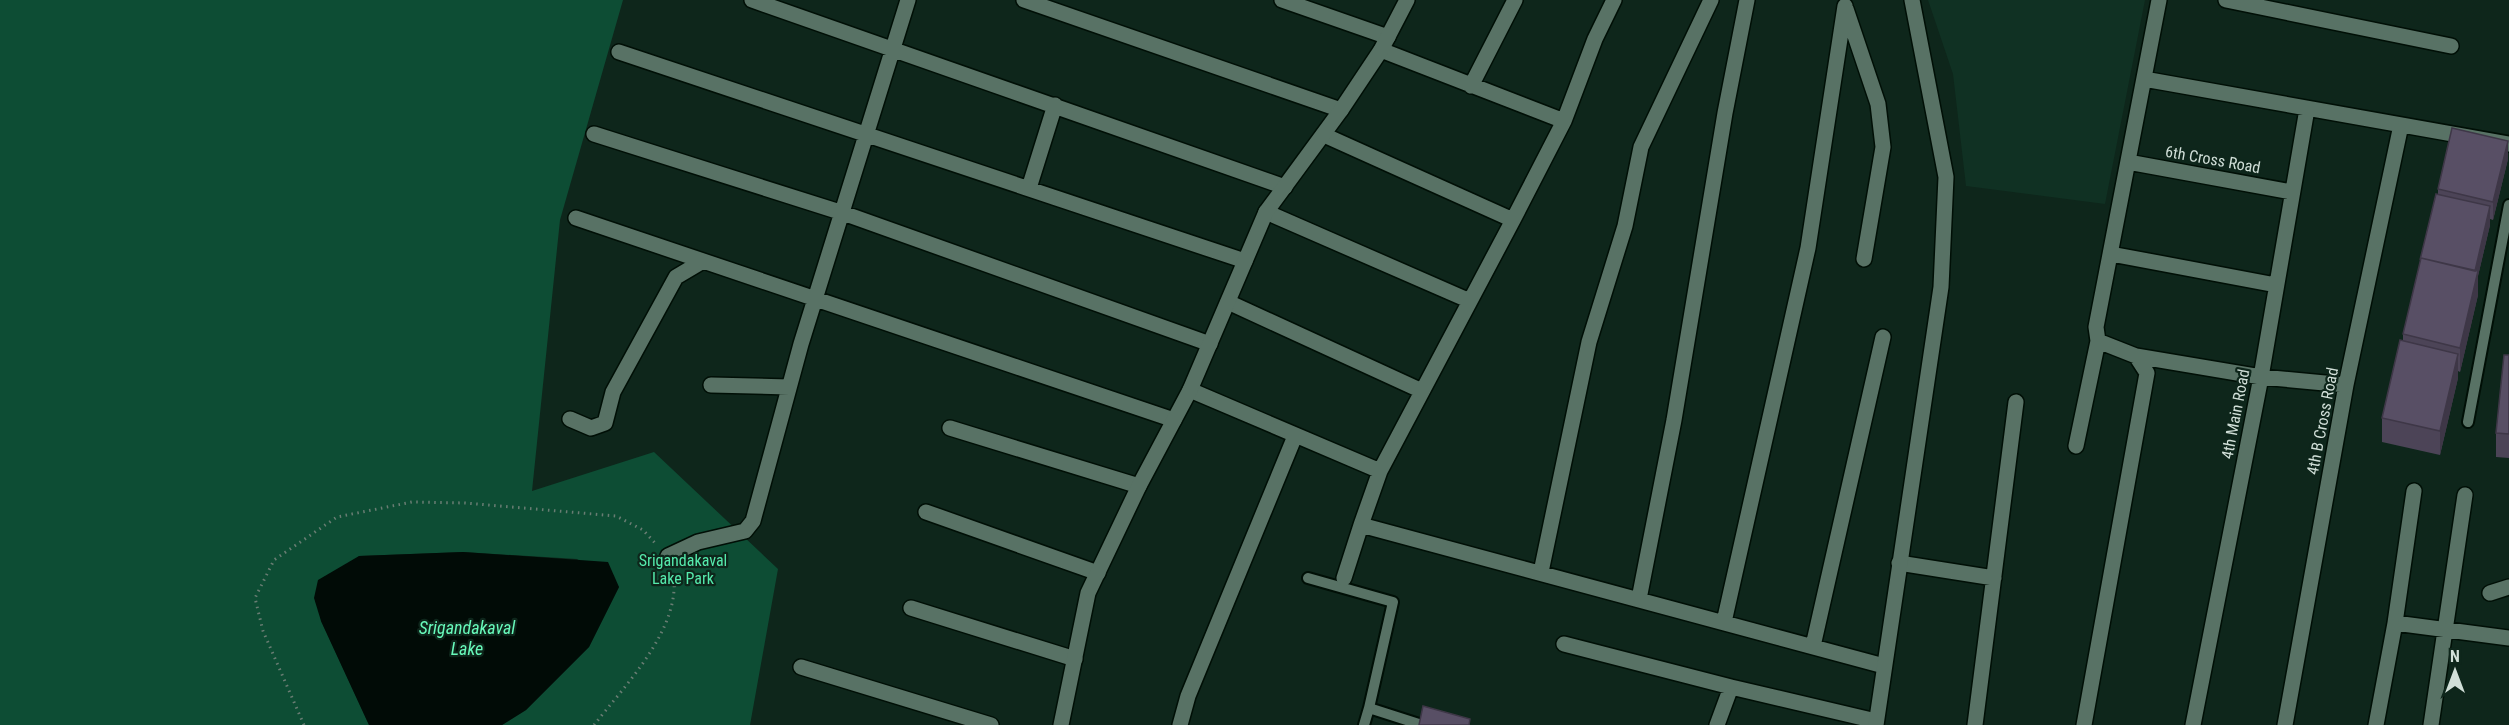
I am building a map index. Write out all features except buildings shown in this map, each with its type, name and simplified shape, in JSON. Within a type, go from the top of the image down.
[{"type":"street","points":[[752,0],[1285,187]]},
{"type":"street","points":[[668,556],[698,542],[745,531],[753,521],[789,387],[908,0]]},
{"type":"street","points":[[1024,0],[1341,110]]},
{"type":"street","points":[[1282,0],[1385,43],[1471,86],[1564,121]]},
{"type":"street","points":[[1061,725],[1088,593],[1138,486],[1190,390],[1266,212],[1341,110],[1385,43],[1407,0]]},
{"type":"street","points":[[1471,86],[1515,0]]},
{"type":"street","points":[[1343,582],[1380,471],[1564,121],[1595,39],[1614,0]]},
{"type":"street","points":[[1541,572],[1589,342],[1625,226],[1641,147],[1711,0]]},
{"type":"street","points":[[1639,599],[1678,397],[1725,113],[1748,0]]},
{"type":"street","points":[[1564,644],[1876,723],[1941,287],[1946,177],[1912,0]]},
{"type":"street","points":[[2076,446],[2098,341],[2096,327],[2159,0]]},
{"type":"street","points":[[2226,0],[2451,46]]},
{"type":"street","points":[[1724,622],[1808,248],[1844,3]]},
{"type":"street","points":[[1844,3],[1878,104],[1883,147],[1864,259]]},
{"type":"street","points":[[619,52],[1245,261]]},
{"type":"street","points":[[2144,79],[2509,144]]},
{"type":"street","points":[[1029,188],[1055,105]]},
{"type":"street","name":"4th Main Road","points":[[2193,725],[2261,377],[2307,109]]},
{"type":"street","name":"4th B Cross Road","points":[[2285,725],[2346,385],[2401,125]]},
{"type":"street","points":[[594,134],[843,213],[1210,344]]},
{"type":"street","points":[[1324,135],[1513,220]]},
{"type":"street","name":"6th Cross Road","points":[[2128,162],[2292,192]]},
{"type":"street","points":[[1266,212],[1470,301]]},
{"type":"street","points":[[576,218],[1174,420]]},
{"type":"street","points":[[2111,254],[2276,285]]},
{"type":"street","points":[[570,419],[591,428],[605,423],[614,392],[676,277],[703,261]]},
{"type":"street","points":[[1227,302],[1422,391]]},
{"type":"street","points":[[1813,646],[1883,337]]},
{"type":"street","points":[[2098,341],[2136,356],[2261,377],[2346,385]]},
{"type":"street","points":[[2084,725],[2143,407],[2147,373],[2136,356]]},
{"type":"street","points":[[711,385],[789,387]]},
{"type":"street","points":[[1190,390],[1380,471]]},
{"type":"street","points":[[1975,725],[2016,402]]},
{"type":"street","points":[[950,428],[1138,486]]},
{"type":"street","points":[[1180,725],[1188,696],[1295,436]]},
{"type":"street","points":[[2376,725],[2395,623],[2414,491]]},
{"type":"street","points":[[2431,725],[2465,495]]},
{"type":"street","points":[[926,512],[1098,573]]},
{"type":"street","points":[[1361,525],[1884,666]]},
{"type":"street","points":[[1899,563],[1994,578]]},
{"type":"street","points":[[2490,593],[2509,587]]},
{"type":"street","points":[[911,608],[1075,658]]},
{"type":"street","points":[[2395,623],[2509,638]]},
{"type":"street","points":[[801,667],[991,725]]},
{"type":"street","points":[[1717,725],[1731,687]]},
{"type":"lane","points":[[2468,422],[2509,205]]},
{"type":"lane","points":[[1308,578],[1343,582],[1393,602],[1364,725]]},
{"type":"lane","points":[[1369,708],[1422,725]]},
{"type":"path","points":[[304,725],[263,631],[255,598],[274,560],[337,517],[412,502],[465,503],[616,516],[643,530],[668,556],[675,584],[673,608],[664,632],[594,725]]},
{"type":"shaded area","points":[[1928,0],[2145,0],[2105,204],[1966,186],[1953,74]]},
{"type":"green space","name":"Srigandakaval Lake Park","points":[[0,0],[623,0],[560,220],[532,491],[654,452],[778,569],[750,725],[502,725],[526,710],[589,647],[619,587],[577,559],[463,552],[359,556],[321,621],[369,725],[0,725]]},
{"type":"water","name":"Srigandakaval Lake","points":[[463,552],[608,562],[619,587],[589,647],[526,710],[502,725],[369,725],[321,621],[314,598],[318,580],[359,556]]}]
